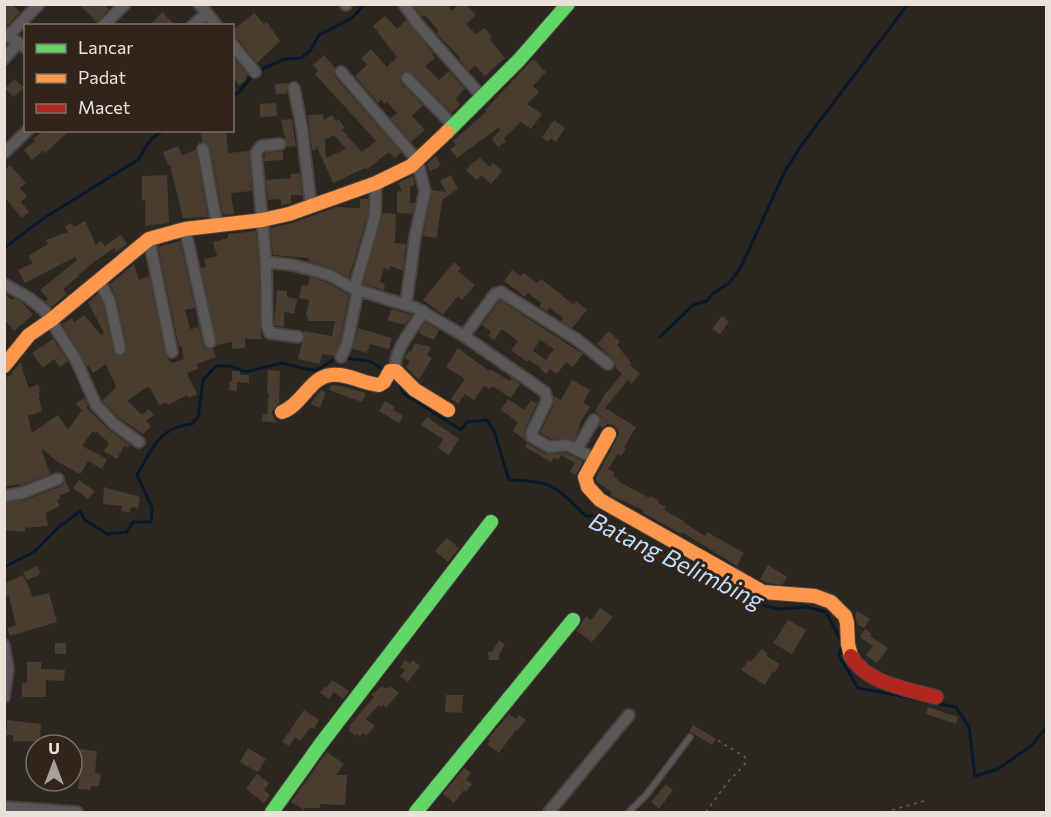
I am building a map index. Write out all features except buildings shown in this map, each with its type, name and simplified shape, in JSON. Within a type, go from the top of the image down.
[{"type":"street","points":[[4,59],[22,46],[6,34],[39,4]]},
{"type":"street","points":[[105,24],[125,4]]},
{"type":"street","points":[[404,4],[417,23],[483,98]]},
{"type":"street","points":[[4,366],[21,343],[149,239],[185,229],[262,220],[311,206],[399,173],[417,160],[483,98],[568,4]]},
{"type":"street","points":[[193,24],[203,9],[215,24]]},
{"type":"street","points":[[234,46],[255,72]]},
{"type":"street","points":[[341,72],[417,160],[425,191],[415,237],[406,304]]},
{"type":"street","points":[[407,78],[454,126]]},
{"type":"street","points":[[294,88],[302,129],[311,206]]},
{"type":"street","points":[[4,153],[26,132]]},
{"type":"street","points":[[280,144],[261,146],[256,150],[266,262],[267,325],[268,332],[298,337]]},
{"type":"street","points":[[203,149],[217,225]]},
{"type":"street","points":[[341,357],[347,344],[356,290],[373,223],[376,183]]},
{"type":"street","points":[[185,229],[210,342]]},
{"type":"street","points":[[149,239],[172,352]]},
{"type":"street","points":[[266,262],[312,270],[356,290],[423,311],[464,336],[545,392],[547,401],[532,432],[532,437],[551,448],[567,445],[594,458]]},
{"type":"street","points":[[99,280],[110,302],[120,349]]},
{"type":"street","points":[[4,284],[38,304],[76,360],[96,405],[114,424],[139,442]]},
{"type":"street","points":[[464,336],[495,294],[501,292],[576,339],[608,364]]},
{"type":"street","points":[[282,412],[296,405],[314,382],[327,376],[337,374],[378,386],[390,375],[397,355],[423,311]]},
{"type":"street","points":[[390,375],[448,410]]},
{"type":"street","points":[[577,449],[594,420]]},
{"type":"street","points":[[609,434],[586,473],[590,489],[600,500],[763,592],[787,596],[811,595],[833,603],[848,621],[848,643],[851,657],[861,668],[895,685],[936,696]]},
{"type":"street","points":[[4,496],[22,493],[58,479]]},
{"type":"street","points":[[272,813],[326,735],[491,522]]},
{"type":"street","points":[[416,813],[573,620]]},
{"type":"street","points":[[4,645],[8,669],[4,697]]},
{"type":"street","points":[[549,813],[629,715]]},
{"type":"street","points":[[4,807],[77,813]]},
{"type":"lane","points":[[629,813],[647,794],[690,737]]},
{"type":"path","points":[[706,813],[727,783],[745,764],[745,757],[717,740]]},
{"type":"path","points":[[885,813],[924,801]]},
{"type":"waterway","points":[[234,95],[251,77],[264,68],[285,59],[301,58],[310,51],[319,35],[352,18],[365,4]]},
{"type":"waterway","points":[[660,337],[693,305],[707,301],[712,294],[729,283],[740,269],[785,171],[803,143],[908,4]]},
{"type":"waterway","points":[[4,248],[44,218],[139,159],[146,146],[160,132]]},
{"type":"waterway","name":"Batang Belimbing","points":[[4,567],[34,552],[59,527],[80,511],[85,520],[107,534],[127,532],[133,522],[151,522],[152,508],[137,475],[152,448],[164,435],[181,426],[192,424],[198,417],[203,380],[216,366],[230,366],[246,372],[281,363],[315,371],[337,358]]},
{"type":"waterway","name":"Batang Belimbing","points":[[344,358],[369,361],[385,370]]},
{"type":"waterway","name":"Batang Belimbing","points":[[399,383],[403,393],[461,430],[467,422],[487,420],[494,431],[509,480],[536,482],[553,487],[586,516],[600,516],[639,542],[692,561],[762,605],[779,609],[806,607],[826,612],[842,643],[839,656],[858,688],[918,699]]},
{"type":"waterway","name":"Batang Belimbing","points":[[936,703],[956,707],[969,727],[975,776],[998,769],[1032,745],[1046,728]]},
{"type":"traffic: fast","points":[[447,132],[519,60],[568,4]]},
{"type":"traffic: fast","points":[[272,812],[320,745],[491,522]]},
{"type":"traffic: fast","points":[[416,812],[573,620]]},
{"type":"traffic: slow","points":[[4,366],[29,335],[51,320],[149,239],[185,229],[262,220],[289,214],[376,183],[411,166],[447,132]]},
{"type":"traffic: slow","points":[[282,412],[295,404],[317,381],[324,377],[337,375],[379,385],[384,382],[390,371],[396,371],[415,390],[448,410]]},
{"type":"traffic: slow","points":[[609,434],[585,477],[588,487],[600,500],[763,592],[815,596],[831,602],[845,616],[851,656]]},
{"type":"traffic: jam","points":[[851,656],[867,673],[878,679],[936,697]]}]
